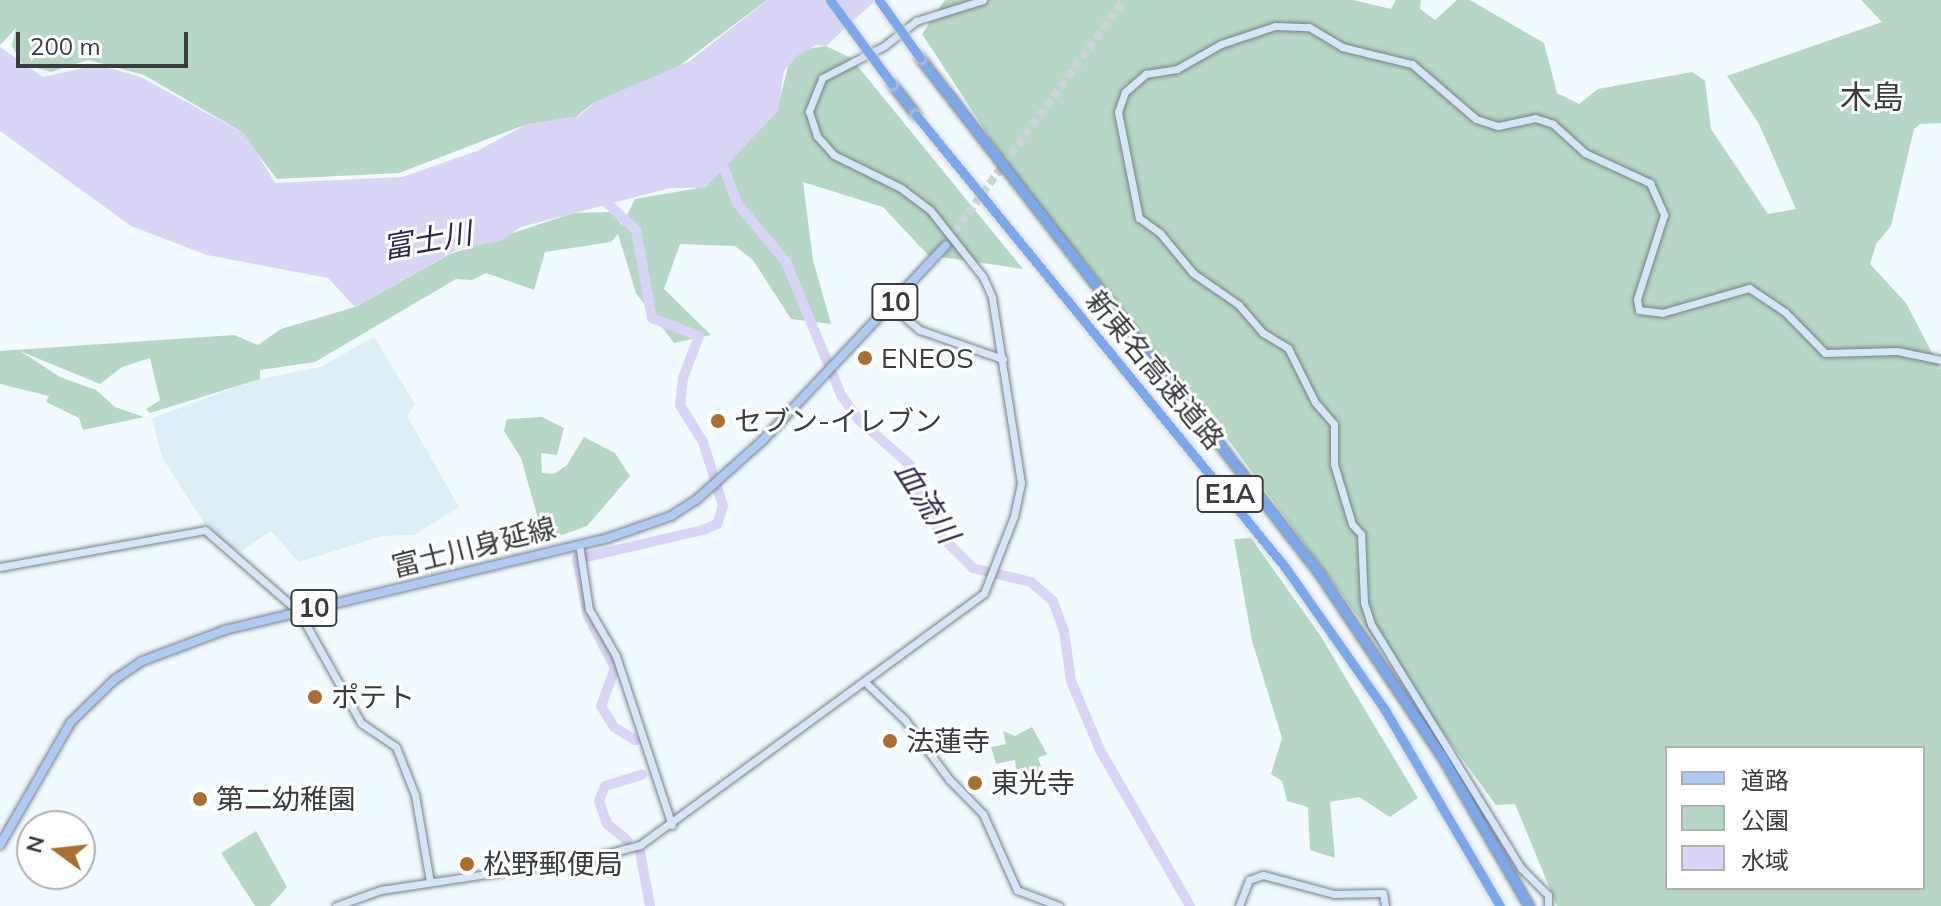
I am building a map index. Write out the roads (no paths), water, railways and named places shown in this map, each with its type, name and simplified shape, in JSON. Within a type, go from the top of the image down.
[{"type":"highway","name":"新東名高速道路","points":[[830,0],[916,115],[1191,446],[1319,613],[1420,765],[1500,906]]},
{"type":"highway","name":"新東名高速道路","points":[[879,0],[1027,201],[1225,448],[1360,631],[1529,906]]},
{"type":"main road","name":"富士川身延線","points":[[0,845],[71,722],[114,680],[183,642],[580,547],[650,525],[710,490],[892,306],[946,245]]},
{"type":"street","points":[[336,906],[365,893],[607,855],[640,845],[672,825],[975,601],[991,581],[1021,483],[1003,359],[983,277],[952,235],[901,188],[834,155],[817,136],[809,111],[822,78],[884,46],[916,21],[983,0]]},
{"type":"street","points":[[1548,906],[1548,895],[1521,868],[1371,624],[1364,602],[1361,534],[1352,524],[1334,464],[1334,424],[1315,402],[1288,348],[1263,333],[1239,305],[1193,273],[1160,233],[1139,218],[1118,112],[1125,92],[1146,74],[1177,69],[1221,44],[1275,26],[1309,27],[1342,47],[1412,64],[1476,119],[1498,126],[1535,118],[1553,124],[1585,153],[1650,183],[1664,215],[1637,299],[1639,310],[1662,313],[1749,288],[1785,312],[1825,353],[1897,351],[1941,360]]},
{"type":"street","points":[[892,306],[920,330],[1003,359]]},
{"type":"street","points":[[0,567],[205,530],[299,612],[361,723],[396,747],[415,795],[430,882]]},
{"type":"street","points":[[580,547],[589,609],[616,656],[672,825]]},
{"type":"street","points":[[865,682],[905,720],[949,779],[983,814],[1017,890],[1059,906]]},
{"type":"street","points":[[1239,906],[1249,880],[1263,875],[1334,894],[1383,893],[1385,906]]},
{"type":"water","name":"富士川","points":[[768,0],[876,0],[826,46],[816,45],[797,56],[784,71],[778,111],[705,188],[670,188],[521,227],[501,241],[458,249],[355,307],[328,278],[207,255],[131,226],[0,131],[0,47],[43,77],[97,65],[139,76],[245,134],[275,183],[402,177],[477,151],[527,124],[579,116],[597,101],[688,62]]},
{"type":"waterway","name":"血流川","points":[[721,160],[737,203],[786,262],[841,395],[859,420],[910,465],[920,498],[944,539],[973,568],[1031,582],[1053,601],[1064,631],[1071,681],[1100,750],[1190,906]]},
{"type":"waterway","points":[[601,197],[636,230],[652,318],[699,336],[683,378],[680,405],[703,442],[723,506],[717,524],[703,530],[577,559],[588,616],[615,668],[601,706],[614,727],[635,740]]},
{"type":"waterway","points":[[627,840],[607,824],[599,801],[605,786],[642,775]]},
{"type":"waterway","points":[[640,852],[650,906]]},
{"type":"tunnel","points":[[947,242],[1124,0]]},
{"type":"place","name":"ENEOS","points":[[865,358]]},
{"type":"place","name":"セブン-イレブン","points":[[718,421]]},
{"type":"place","name":"ポテト","points":[[315,697]]},
{"type":"place","name":"法蓮寺","points":[[890,741]]},
{"type":"place","name":"東光寺","points":[[975,783]]},
{"type":"place","name":"第二幼稚園","points":[[200,799]]},
{"type":"place","name":"松野郵便局","points":[[467,864]]},
{"type":"district","name":"木島","points":[[1872,96]]}]
